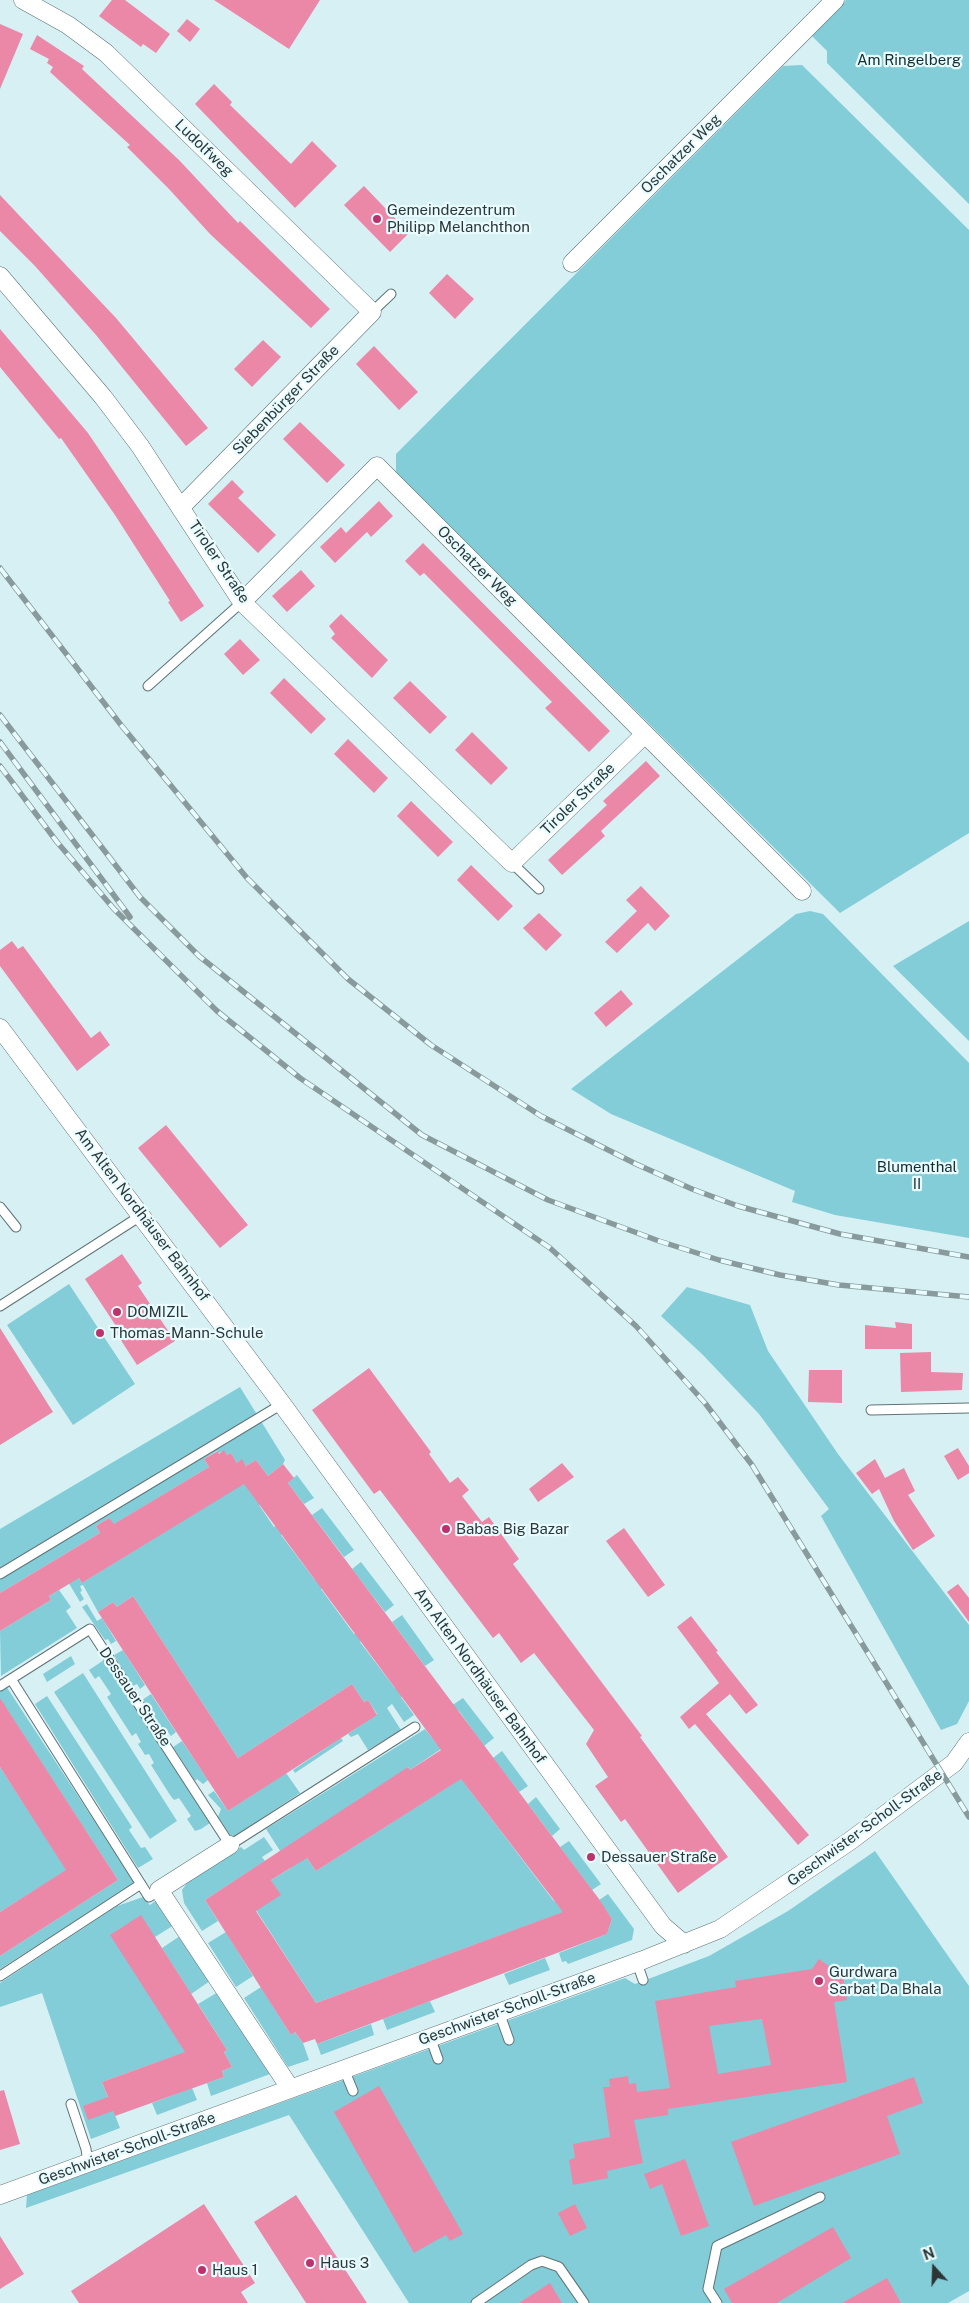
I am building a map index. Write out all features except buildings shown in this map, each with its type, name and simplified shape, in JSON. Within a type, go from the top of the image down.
[{"type":"street","name":"Ludolfweg","points":[[23,0],[68,25],[106,53],[372,312]]},
{"type":"street","name":"Oschatzer Weg","points":[[572,263],[835,0]]},
{"type":"street","name":"Tiroler Straße","points":[[0,276],[103,397],[182,506],[242,602],[512,863],[645,734]]},
{"type":"street","name":"Siebenbürger Straße","points":[[182,506],[372,312]]},
{"type":"street","name":"Oschatzer Weg","points":[[242,602],[377,466],[802,891]]},
{"type":"street","name":"Am Alten Nordhäuser Bahnhof","points":[[0,1028],[282,1404],[657,1918],[684,1944]]},
{"type":"street","name":"Geschwister-Scholl-Straße","points":[[0,2195],[636,1962],[720,1929],[810,1870],[954,1763],[969,1742]]},
{"type":"street","points":[[230,1845],[159,1890],[290,2088]]},
{"type":"lane","name":"Siebenbürger Straße","points":[[372,312],[391,294]]},
{"type":"lane","name":"Oschatzer Weg","points":[[148,686],[242,602]]},
{"type":"lane","name":"Tiroler Straße","points":[[512,863],[539,889]]},
{"type":"lane","points":[[0,1207],[16,1228]]},
{"type":"lane","points":[[0,1306],[142,1215]]},
{"type":"lane","points":[[0,1574],[282,1404]]},
{"type":"lane","points":[[871,1410],[969,1408]]},
{"type":"lane","name":"Dessauer Straße","points":[[0,1686],[90,1629],[230,1845]]},
{"type":"lane","points":[[11,1679],[149,1896],[159,1890]]},
{"type":"lane","points":[[230,1845],[416,1727]]},
{"type":"lane","points":[[0,1976],[141,1884]]},
{"type":"lane","points":[[636,1962],[643,1980]]},
{"type":"lane","points":[[499,2012],[509,2040]]},
{"type":"lane","points":[[430,2038],[438,2059]]},
{"type":"lane","points":[[344,2069],[353,2091]]},
{"type":"lane","points":[[71,2104],[86,2149],[88,2163]]},
{"type":"lane","points":[[717,2303],[708,2290],[716,2246],[820,2197]]},
{"type":"lane","points":[[476,2303],[531,2265],[542,2261],[559,2267],[584,2303]]},
{"type":"green space","name":"Am Ringelberg","points":[[846,0],[969,0],[969,204],[827,63],[827,51],[811,35]]},
{"type":"green space","points":[[802,65],[969,230],[969,833],[840,913],[396,473],[396,454],[783,66]]},
{"type":"green space","name":"Blumenthal II","points":[[810,911],[823,914],[969,1063],[969,1238],[835,1215],[792,1202],[795,1191],[611,1114],[571,1089],[796,914]]},
{"type":"green space","points":[[969,921],[969,1041],[893,966]]},
{"type":"green space","points":[[69,1284],[135,1384],[73,1425],[7,1325]]},
{"type":"green space","points":[[687,1287],[750,1305],[768,1351],[838,1454],[969,1625],[969,1701],[957,1724],[941,1730],[821,1516],[829,1509],[759,1414],[703,1355],[661,1316]]},
{"type":"green space","points":[[240,1387],[285,1460],[283,1464],[268,1476],[256,1460],[246,1466],[242,1460],[237,1463],[231,1453],[227,1455],[224,1451],[219,1453],[217,1451],[204,1459],[209,1467],[113,1525],[109,1518],[96,1526],[100,1533],[0,1593],[0,1529]]},
{"type":"green space","points":[[297,1475],[314,1498],[304,1504],[288,1483]]},
{"type":"green space","points":[[252,1478],[268,1498],[259,1505],[274,1527],[278,1525],[283,1533],[281,1535],[315,1580],[318,1578],[324,1587],[321,1589],[354,1634],[357,1633],[363,1640],[360,1642],[395,1688],[398,1686],[404,1695],[401,1697],[414,1715],[404,1722],[392,1704],[387,1708],[401,1730],[368,1750],[358,1734],[351,1737],[348,1734],[377,1714],[368,1700],[364,1702],[352,1684],[238,1758],[133,1596],[117,1607],[113,1602],[98,1612],[83,1585],[80,1586],[82,1591],[80,1592],[84,1599],[80,1602],[58,1565],[67,1559],[82,1583]]},
{"type":"green space","points":[[322,1508],[354,1550],[344,1557],[312,1515]]},
{"type":"green space","points":[[361,1562],[394,1605],[385,1612],[352,1569]]},
{"type":"green space","points":[[59,1590],[71,1607],[66,1611],[77,1628],[1,1676],[0,1631],[51,1600],[49,1596]]},
{"type":"green space","points":[[87,1604],[97,1621],[102,1618],[116,1641],[111,1644],[108,1639],[105,1640],[82,1607]]},
{"type":"green space","points":[[402,1615],[434,1660],[425,1666],[392,1622]]},
{"type":"green space","points":[[123,1650],[145,1685],[140,1689],[137,1684],[133,1686],[114,1655]]},
{"type":"green space","points":[[71,1656],[75,1664],[47,1682],[43,1674]]},
{"type":"green space","points":[[104,1660],[210,1823],[201,1829],[195,1831],[187,1819],[191,1816],[179,1798],[174,1800],[170,1795],[151,1765],[154,1763],[149,1754],[145,1755],[138,1744],[141,1742],[136,1733],[132,1736],[107,1697],[111,1694],[99,1676],[95,1679],[89,1670]]},
{"type":"green space","points":[[83,1673],[177,1821],[150,1839],[54,1692]]},
{"type":"green space","points":[[6,1686],[135,1883],[0,1969],[0,1956],[118,1880],[6,1708],[0,1712],[0,1690]]},
{"type":"green space","points":[[151,1694],[176,1732],[171,1736],[167,1731],[163,1733],[142,1700]]},
{"type":"green space","points":[[47,1696],[132,1827],[129,1830],[141,1848],[145,1847],[153,1859],[138,1868],[35,1704]]},
{"type":"green space","points":[[463,1698],[494,1738],[484,1746],[459,1711],[451,1706]]},
{"type":"green space","points":[[425,1729],[437,1744],[444,1747],[410,1770],[408,1767],[307,1858],[316,1871],[451,1785],[459,1776],[553,1900],[567,1911],[316,2003],[256,1910],[280,1895],[271,1880],[291,1868],[266,1829]]},
{"type":"green space","points":[[341,1738],[343,1741],[295,1773],[293,1770]]},
{"type":"green space","points":[[182,1741],[208,1780],[203,1784],[197,1779],[195,1781],[173,1747]]},
{"type":"green space","points":[[502,1751],[528,1786],[519,1792],[493,1758]]},
{"type":"green space","points":[[0,1767],[67,1870],[0,1912]]},
{"type":"green space","points":[[286,1773],[300,1793],[232,1838],[218,1817],[221,1809],[208,1795],[214,1791],[228,1811]]},
{"type":"green space","points":[[536,1797],[560,1829],[552,1836],[528,1804]]},
{"type":"green space","points":[[264,1837],[273,1850],[262,1857],[265,1861],[205,1900],[218,1921],[202,1931],[184,1903],[182,1890],[187,1883],[241,1847],[244,1850]]},
{"type":"green space","points":[[569,1841],[601,1884],[592,1890],[560,1847]]},
{"type":"green space","points":[[875,1851],[969,1986],[969,2291],[948,2303],[409,2303],[289,2115],[26,2208],[27,2195],[625,1978],[635,1984],[709,1956],[788,1911]]},
{"type":"green space","points":[[608,1894],[634,1929],[632,1940],[568,1964],[566,1961],[562,1962],[559,1953],[607,1934],[612,1919],[599,1900]]},
{"type":"green space","points":[[143,1897],[150,1905],[158,1899],[174,1925],[155,1937],[187,2055],[172,2057],[102,2082],[120,2128],[91,2139],[42,1993],[0,2007],[0,1983],[117,1906]]},
{"type":"green space","points":[[226,1932],[253,1976],[236,1987],[208,1943]]},
{"type":"green space","points":[[180,1936],[210,1981],[191,1994],[162,1948]]},
{"type":"green space","points":[[545,1958],[550,1970],[509,1985],[504,1974]]},
{"type":"green space","points":[[261,1987],[291,2035],[295,2032],[303,2043],[309,2060],[288,2067],[244,1998]]},
{"type":"green space","points":[[218,1992],[270,2074],[211,2096],[207,2083],[224,2077],[222,2071],[232,2067],[224,2052],[227,2050],[198,2004]]},
{"type":"green space","points":[[430,2001],[435,2012],[387,2030],[383,2019]]},
{"type":"green space","points":[[371,2024],[374,2035],[321,2055],[317,2044]]},
{"type":"green space","points":[[192,2088],[197,2100],[157,2115],[152,2103]]},
{"type":"railway","points":[[0,568],[121,725],[247,878],[348,979],[431,1045],[541,1116],[636,1164],[692,1189],[738,1206],[840,1234],[969,1257]]},
{"type":"railway","points":[[0,715],[140,897],[199,956],[422,1135],[548,1200],[659,1241],[719,1260],[780,1275],[839,1285],[969,1297]]},
{"type":"railway","points":[[0,742],[130,917]]},
{"type":"railway","points":[[0,766],[57,842],[114,909],[217,1011],[300,1078],[550,1248],[636,1326],[705,1403],[752,1465],[969,1817]]},
{"type":"place","name":"Gemeindezentrum Philipp Melanchthon","points":[[377,219]]},
{"type":"place","name":"DOMIZIL","points":[[117,1312]]},
{"type":"place","name":"Thomas-Mann-Schule","points":[[100,1333]]},
{"type":"place","name":"Babas Big Bazar","points":[[446,1529]]},
{"type":"place","name":"Dessauer Straße","points":[[591,1857]]},
{"type":"place","name":"Gurdwara Sarbat Da Bhala","points":[[819,1981]]},
{"type":"place","name":"Haus 3","points":[[310,2263]]},
{"type":"place","name":"Haus 1","points":[[202,2270]]}]
